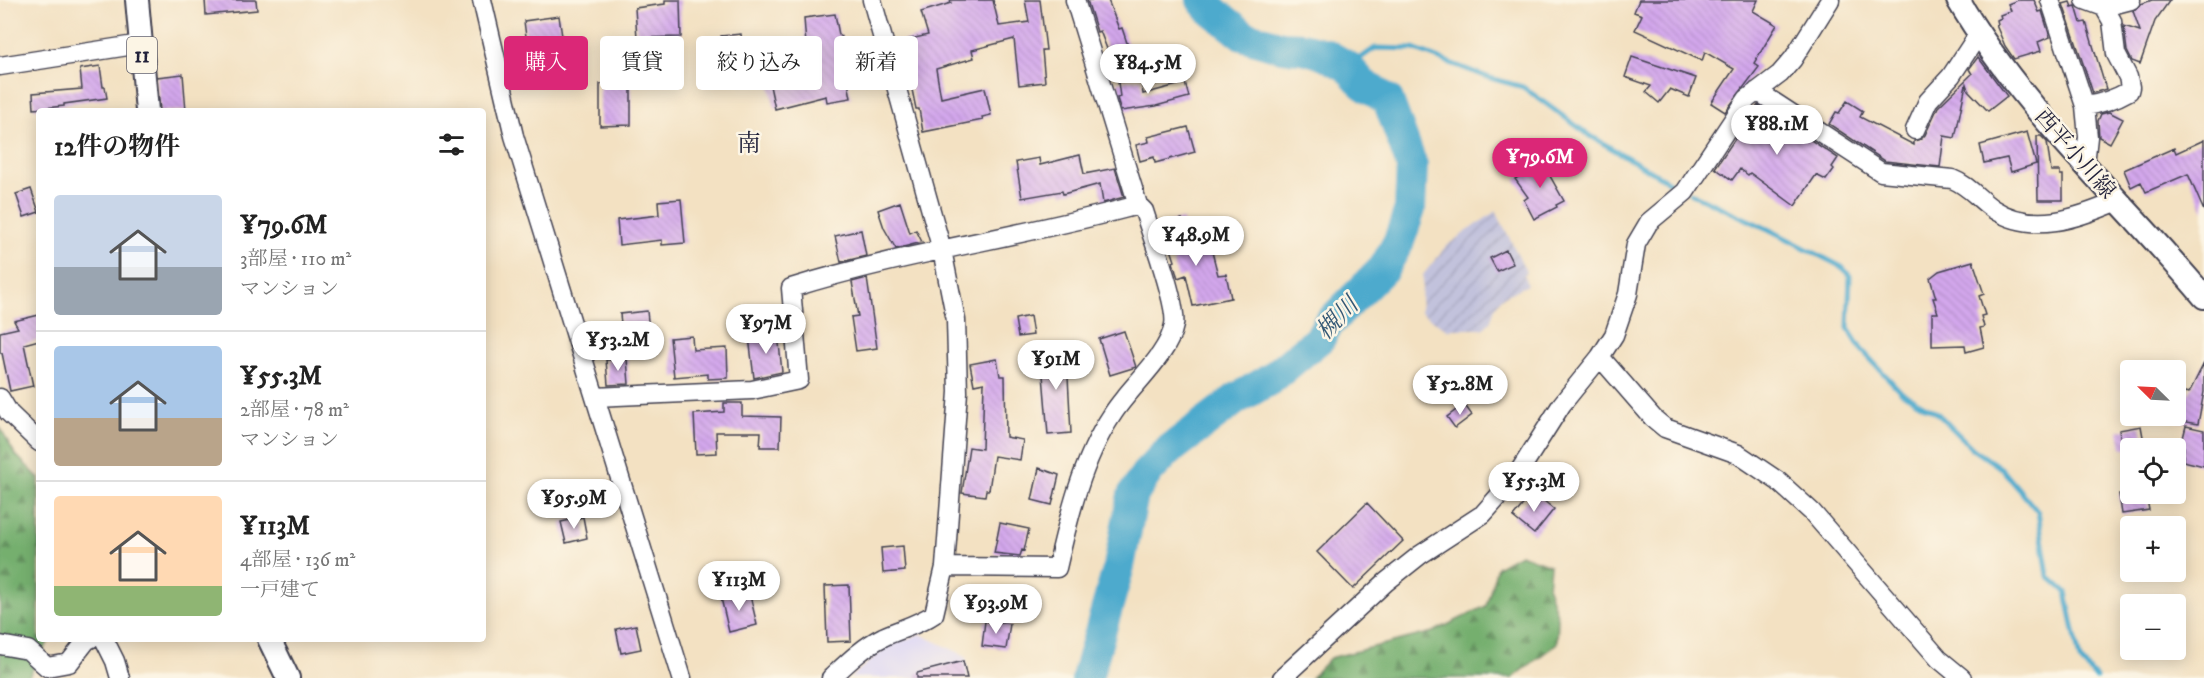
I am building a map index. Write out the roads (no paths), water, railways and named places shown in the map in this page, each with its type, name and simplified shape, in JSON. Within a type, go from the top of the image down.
[{"type":"main road","name":"11","points":[[137,0],[147,108]]},
{"type":"main road","name":"西平小川線","points":[[1958,0],[1978,35],[2085,164],[2204,297]]},
{"type":"main road","points":[[270,642],[288,678]]},
{"type":"street","points":[[482,0],[514,136],[682,678]]},
{"type":"street","points":[[831,678],[865,648],[884,637],[922,622],[934,614],[945,567],[958,392],[956,320],[942,250],[872,0]]},
{"type":"street","points":[[945,567],[1057,568],[1067,526],[1090,455],[1112,414],[1164,348],[1174,325],[1166,280],[1144,211],[1138,206],[1075,0]]},
{"type":"street","points":[[1282,678],[1386,582],[1420,555],[1483,514],[1515,478],[1562,404],[1600,357],[1614,335],[1628,294],[1636,244],[1645,230],[1658,213],[1684,192],[1747,99],[1780,74],[1793,59],[1830,0]]},
{"type":"street","points":[[2050,0],[2085,106],[2088,136],[2085,164]]},
{"type":"street","points":[[2085,0],[2104,7],[2131,0]]},
{"type":"street","points":[[2085,106],[2120,96],[2129,91],[2130,87],[2128,77],[2116,54],[2112,21],[2104,7]]},
{"type":"street","points":[[1915,130],[1928,101],[1951,76],[1978,35]]},
{"type":"street","points":[[0,66],[141,44]]},
{"type":"street","points":[[1757,91],[1881,172],[1952,179],[1962,183],[1992,208],[2007,216],[2032,222],[2049,223],[2090,213],[2118,201]]},
{"type":"street","points":[[595,397],[752,390],[799,380],[791,288],[833,275],[1087,220],[1138,206]]},
{"type":"street","points":[[1600,357],[1653,418],[1665,428],[1738,454],[1778,481],[1795,496],[1812,512],[1939,659],[1962,678]]},
{"type":"street","points":[[0,398],[9,413],[36,438]]},
{"type":"street","points":[[0,645],[28,650],[47,667],[69,663],[85,642]]},
{"type":"street","points":[[106,642],[120,678]]},
{"type":"waterway","name":"槻川","points":[[1087,678],[1119,566],[1133,495],[1146,474],[1168,451],[1236,399],[1271,379],[1320,338],[1328,324],[1384,268],[1399,241],[1410,209],[1412,166],[1388,100],[1363,84],[1348,67],[1325,54],[1302,48],[1282,47],[1245,36],[1202,0]]},
{"type":"waterway","points":[[1348,67],[1375,48],[1413,49],[1490,78],[1523,87],[1589,135],[1681,189]]},
{"type":"waterway","points":[[1690,193],[1842,267],[1850,276],[1848,328],[1861,349],[1902,393],[1937,413],[1973,449],[2001,468],[2038,512],[2048,576],[2066,592],[2080,660],[2096,678]]},
{"type":"district","name":"南","points":[[749,143]]}]
